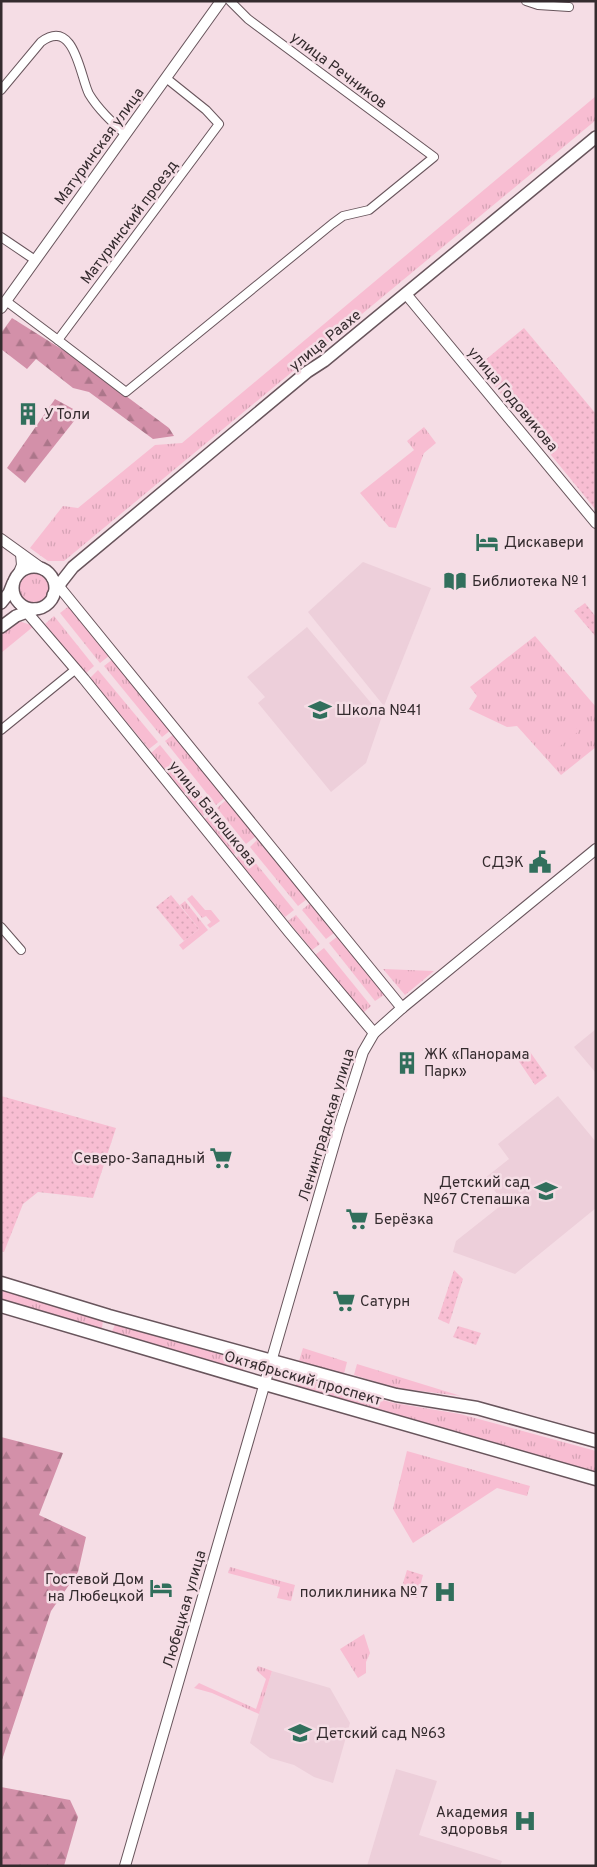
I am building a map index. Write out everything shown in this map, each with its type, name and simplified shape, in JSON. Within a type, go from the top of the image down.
[{"type":"main road","name":"улица Раахе","points":[[52,582],[73,567],[307,372],[406,294],[596,137]]},
{"type":"main road","points":[[1,627],[11,619],[46,604],[52,582],[59,573],[73,567]]},
{"type":"main road","points":[[1,603],[9,593],[16,578],[30,568],[52,582]]},
{"type":"main road","points":[[16,578],[14,593],[19,603],[33,610]]},
{"type":"main road","name":"Октябрьский проспект","points":[[1,1283],[109,1316],[396,1395],[477,1408],[596,1441]]},
{"type":"main road","name":"Октябрьский проспект","points":[[1,1306],[596,1479]]},
{"type":"main road","points":[[101,1336],[107,1332],[110,1324],[109,1316]]},
{"type":"street","name":"Матуринская улица","points":[[4,305],[221,1]]},
{"type":"street","name":"улица Речников","points":[[58,340],[126,392],[332,224],[343,216],[368,210],[434,157],[248,19],[230,1]]},
{"type":"street","points":[[526,1],[538,5],[569,7]]},
{"type":"street","points":[[1,90],[41,42],[47,38],[56,37],[62,39],[76,54],[90,95],[107,117],[125,134]]},
{"type":"street","name":"Матуринский проезд","points":[[58,340],[219,124],[206,110],[166,78]]},
{"type":"street","points":[[1,237],[35,260]]},
{"type":"street","name":"улица Годовикова","points":[[406,294],[596,523]]},
{"type":"street","points":[[4,305],[58,340]]},
{"type":"street","name":"улица Батюшкова","points":[[1,539],[52,582],[402,1008]]},
{"type":"street","points":[[16,578],[22,565],[21,554]]},
{"type":"street","name":"улица Батюшкова","points":[[33,610],[76,669],[374,1033]]},
{"type":"street","points":[[1,730],[76,669]]},
{"type":"street","name":"Ленинградская улица","points":[[272,1360],[339,1126],[363,1052],[374,1033],[596,849]]},
{"type":"street","points":[[1,927],[21,950]]},
{"type":"street","name":"Любецкая улица","points":[[125,1866],[272,1360]]},
{"type":"shaded area","points":[[363,562],[431,588],[384,706],[308,612]]},
{"type":"shaded area","name":"Школа №41","points":[[307,627],[382,716],[366,763],[331,792],[258,703],[265,697],[247,677]]},
{"type":"shaded area","points":[[596,1029],[596,1073],[574,1047]]},
{"type":"shaded area","name":"Детский сад №67 Степашка","points":[[558,1096],[596,1142],[596,1208],[515,1274],[453,1252],[456,1241],[504,1203],[485,1178],[509,1159],[498,1144]]},
{"type":"shaded area","name":"Детский сад №63","points":[[272,1671],[330,1688],[350,1723],[333,1783],[314,1777],[294,1765],[270,1758],[250,1743]]},
{"type":"shaded area","points":[[396,1769],[437,1781],[419,1835],[502,1861],[500,1866],[367,1866]]},
{"type":"green space","points":[[596,96],[596,120],[64,561],[48,561],[30,548],[63,506],[78,508],[155,445],[182,443]]},
{"type":"green space","points":[[12,318],[71,355],[169,428],[174,436],[153,439],[89,392],[73,388],[36,359],[27,369],[1,349],[1,333]]},
{"type":"green space","points":[[524,328],[596,414],[596,510],[478,366]]},
{"type":"green space","points":[[55,399],[75,410],[78,416],[25,483],[7,468]]},
{"type":"green space","points":[[424,427],[436,443],[424,453],[396,528],[389,527],[360,493],[414,450],[407,441]]},
{"type":"green space","points":[[34,573],[45,577],[49,588],[45,599],[34,603],[23,599],[19,588],[23,577]]},
{"type":"green space","points":[[585,603],[596,617],[596,637],[574,611]]},
{"type":"green space","points":[[69,606],[109,656],[100,663],[60,613]]},
{"type":"green space","points":[[54,616],[94,666],[85,674],[45,624]]},
{"type":"green space","points":[[10,618],[34,626],[1,653],[1,625]]},
{"type":"green space","points":[[535,636],[596,707],[596,747],[561,775],[517,726],[507,727],[469,709],[477,696],[470,687]]},
{"type":"green space","points":[[113,659],[171,730],[162,737],[104,666]]},
{"type":"green space","points":[[98,670],[158,742],[149,749],[90,678]]},
{"type":"green space","points":[[568,718],[579,731],[555,750],[545,737]]},
{"type":"green space","points":[[174,734],[226,797],[216,805],[165,741]]},
{"type":"green space","points":[[160,745],[212,809],[203,816],[151,753]]},
{"type":"green space","points":[[226,800],[256,836],[246,844],[217,808]]},
{"type":"green space","points":[[213,812],[242,847],[233,855],[204,820]]},
{"type":"green space","points":[[258,839],[307,899],[298,906],[250,847]]},
{"type":"green space","points":[[245,850],[294,910],[285,917],[236,858]]},
{"type":"green space","points":[[171,895],[199,929],[184,941],[156,907]]},
{"type":"green space","points":[[192,895],[205,910],[211,910],[220,921],[210,928],[207,925],[211,922],[206,916],[202,918],[187,899]]},
{"type":"green space","points":[[185,901],[208,930],[183,950],[179,945],[199,929],[180,905]]},
{"type":"green space","points":[[310,903],[334,933],[326,939],[302,910]]},
{"type":"green space","points":[[296,915],[320,944],[312,950],[288,921]]},
{"type":"green space","points":[[338,936],[384,995],[375,1001],[329,943]]},
{"type":"green space","points":[[324,948],[371,1006],[363,1013],[315,955]]},
{"type":"green space","points":[[383,969],[434,971],[405,995]]},
{"type":"green space","points":[[528,1049],[547,1076],[535,1085],[518,1060]]},
{"type":"green space","points":[[1,1096],[116,1128],[93,1198],[38,1192],[23,1204],[4,1252],[1,1251]]},
{"type":"green space","points":[[454,1270],[463,1279],[449,1324],[438,1319]]},
{"type":"green space","points":[[1,1290],[103,1321],[102,1328],[100,1330],[1,1301]]},
{"type":"green space","points":[[115,1325],[246,1361],[243,1370],[111,1333]]},
{"type":"green space","points":[[458,1326],[481,1333],[476,1345],[453,1337]]},
{"type":"green space","points":[[303,1348],[347,1362],[344,1374],[299,1361]]},
{"type":"green space","points":[[357,1364],[461,1396],[395,1388],[354,1375]]},
{"type":"green space","points":[[298,1377],[394,1403],[460,1414],[596,1451],[596,1472],[295,1387]]},
{"type":"green space","points":[[1,1437],[63,1453],[39,1515],[86,1537],[78,1572],[51,1611],[1,1763]]},
{"type":"green space","points":[[407,1451],[530,1486],[527,1496],[497,1488],[413,1543],[393,1509]]},
{"type":"green space","points":[[230,1567],[295,1585],[291,1601],[277,1598],[280,1587],[228,1573]]},
{"type":"green space","points":[[407,1570],[423,1575],[417,1598],[400,1593]]},
{"type":"green space","points":[[364,1634],[370,1653],[366,1662],[366,1673],[358,1678],[340,1649]]},
{"type":"green space","points":[[258,1666],[272,1671],[259,1714],[212,1693],[194,1688],[199,1683],[256,1709],[266,1679],[256,1670]]},
{"type":"green space","points":[[1,1787],[70,1800],[78,1817],[64,1866],[1,1866]]},
{"type":"place","name":"У Толи","points":[[28,414]]},
{"type":"place","name":"Дискавери","points":[[487,542]]},
{"type":"place","name":"Библиотека № 1","points":[[455,581]]},
{"type":"place","name":"Школа №41","points":[[320,710]]},
{"type":"place","name":"СДЭК","points":[[540,862]]},
{"type":"place","name":"ЖК «Панорама Парк»","points":[[407,1063]]},
{"type":"place","name":"Северо-Западный","points":[[221,1158]]},
{"type":"place","name":"Детский сад №67 Степашка","points":[[546,1191]]},
{"type":"place","name":"Берёзка","points":[[357,1219]]},
{"type":"place","name":"Сатурн","points":[[344,1301]]},
{"type":"place","name":"Гостевой Дом на Любецкой","points":[[161,1588]]},
{"type":"place","name":"поликлиника № 7","points":[[445,1592]]},
{"type":"place","name":"Детский сад №63","points":[[300,1733]]},
{"type":"place","name":"Академия здоровья","points":[[525,1821]]}]
